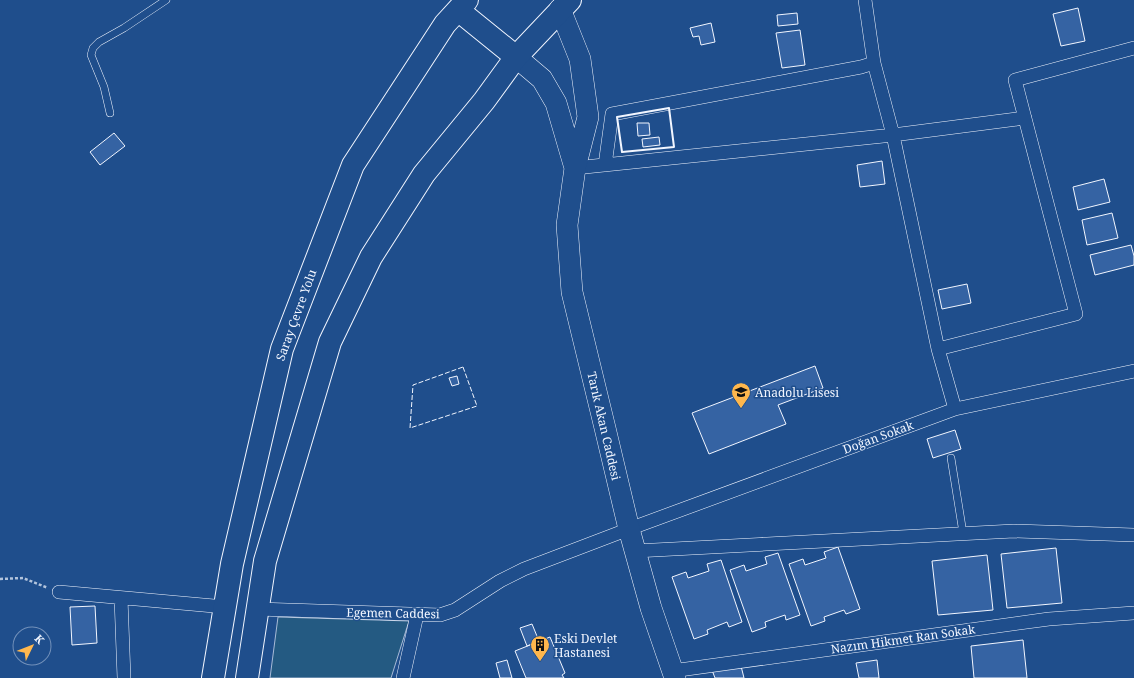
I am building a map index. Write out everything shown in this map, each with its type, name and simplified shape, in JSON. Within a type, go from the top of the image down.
[{"type":"highway","points":[[247,678],[265,561],[330,342],[371,257],[424,174],[561,3]]},
{"type":"highway","points":[[463,5],[516,58]]},
{"type":"highway","name":"Saray Çevre Yolu","points":[[213,678],[232,564],[282,349],[353,164],[445,24],[463,5]]},
{"type":"main road","name":"Tarık Akan Caddesi","points":[[561,3],[580,59],[588,117],[575,168],[567,225],[572,292],[629,529],[651,608],[674,674]]},
{"type":"main road","points":[[516,58],[542,79],[556,103],[575,168]]},
{"type":"street","points":[[865,0],[874,63],[894,135],[938,349],[955,409]]},
{"type":"street","points":[[938,349],[1076,314],[1016,80],[1134,48]]},
{"type":"street","points":[[605,165],[612,114],[853,69],[874,63]]},
{"type":"street","points":[[575,168],[894,135],[1025,118]]},
{"type":"street","name":"Doğan Sokak","points":[[629,529],[955,409],[1134,371]]},
{"type":"street","name":"Egemen Caddesi","points":[[258,609],[440,615],[455,610],[500,581],[524,569],[629,529]]},
{"type":"street","points":[[635,551],[1014,531],[1134,535]]},
{"type":"street","points":[[59,592],[224,607]]},
{"type":"street","points":[[121,598],[124,678]]},
{"type":"street","name":"Nazım Hikmet Ran Sokak","points":[[674,674],[1049,619],[1134,613]]},
{"type":"street","points":[[403,678],[417,615]]},
{"type":"lane","points":[[110,113],[104,87],[91,55],[93,48],[99,42],[124,28],[166,0]]},
{"type":"lane","points":[[952,458],[963,533]]},
{"type":"path","points":[[0,579],[23,578],[59,592]]},
{"type":"shaded area","points":[[278,617],[409,621],[391,678],[270,678]]},
{"type":"building","points":[[1078,8],[1085,41],[1061,46],[1053,14]]},
{"type":"building","points":[[797,13],[798,24],[778,26],[777,15]]},
{"type":"building","points":[[711,23],[715,42],[701,45],[699,36],[693,37],[690,28]]},
{"type":"building","points":[[800,30],[805,65],[782,68],[776,33]]},
{"type":"building","points":[[637,123],[649,123],[650,135],[638,136]]},
{"type":"building","points":[[114,133],[125,146],[100,165],[90,152]]},
{"type":"building","points":[[659,137],[660,145],[643,147],[642,139]]},
{"type":"building","points":[[882,161],[885,184],[860,187],[857,165]]},
{"type":"building","points":[[1104,179],[1110,202],[1078,210],[1073,187]]},
{"type":"building","points":[[1112,213],[1118,238],[1087,245],[1082,220]]},
{"type":"building","points":[[1131,245],[1134,256],[1134,265],[1095,275],[1090,255]]},
{"type":"building","points":[[967,284],[971,303],[942,309],[938,290]]},
{"type":"building","name":"Anadolu Lisesi","points":[[815,366],[823,388],[778,405],[786,424],[709,454],[692,413]]},
{"type":"building","points":[[457,376],[459,384],[452,386],[449,378]]},
{"type":"building","points":[[955,430],[961,449],[933,458],[927,439]]},
{"type":"building","points":[[838,547],[860,609],[846,614],[844,610],[824,617],[825,621],[811,626],[789,564],[803,559],[805,565],[826,558],[824,552]]},
{"type":"building","points":[[1056,548],[1062,603],[1007,608],[1001,554]]},
{"type":"building","points":[[778,553],[800,615],[786,620],[785,615],[765,622],[766,627],[752,632],[730,570],[744,565],[746,571],[767,564],[765,557]]},
{"type":"building","points":[[987,555],[993,610],[938,615],[932,561]]},
{"type":"building","points":[[721,560],[742,622],[729,627],[727,622],[707,630],[708,634],[694,639],[672,577],[686,572],[688,578],[709,571],[707,564]]},
{"type":"building","points":[[95,606],[97,643],[72,645],[70,607]]},
{"type":"building","points":[[532,624],[539,641],[527,646],[520,628]]},
{"type":"building","name":"Eski Devlet Hastanesi","points":[[550,637],[565,673],[562,675],[564,678],[526,678],[515,651]]},
{"type":"building","points":[[1023,640],[1027,678],[974,678],[971,646]]},
{"type":"building","points":[[507,660],[512,678],[500,678],[496,663]]},
{"type":"building","points":[[877,660],[879,678],[859,678],[856,663]]},
{"type":"building","points":[[740,662],[744,678],[715,678],[712,670]]},
{"type":"fence","points":[[463,367],[477,406],[410,428],[413,385],[463,367]]},
{"type":"wall","points":[[669,108],[674,147],[622,152],[617,117],[669,108]]},
{"type":"place","name":"Anadolu Lisesi","points":[[741,409]]},
{"type":"place","name":"Eski Devlet Hastanesi","points":[[540,662]]}]
